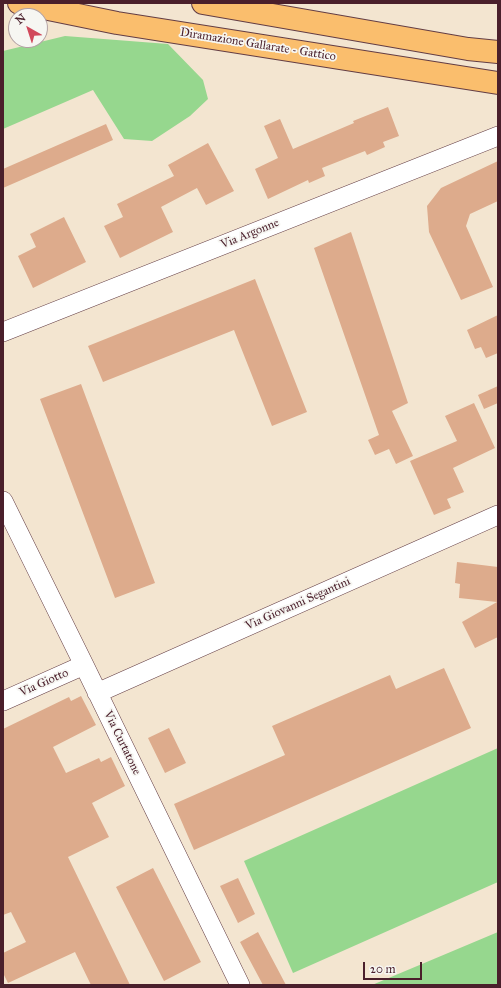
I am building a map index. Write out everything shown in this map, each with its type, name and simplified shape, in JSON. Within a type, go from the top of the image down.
[{"type":"highway","name":"Diramazione Gallarate - Gattico","points":[[19,3],[116,23],[498,83]]},
{"type":"highway","points":[[203,3],[468,49],[498,51]]},
{"type":"street","name":"Via Argonne","points":[[3,332],[498,136]]},
{"type":"street","name":"Via Curtatone","points":[[3,501],[240,985]]},
{"type":"street","name":"Via Giovanni Segantini","points":[[97,693],[498,516]]},
{"type":"street","name":"Via Giotto","points":[[3,701],[84,665]]},
{"type":"green space","points":[[65,36],[168,44],[203,80],[208,99],[190,116],[152,141],[124,139],[93,90],[3,129],[3,51],[15,48],[48,48],[48,40]]},
{"type":"green space","points":[[498,748],[498,882],[293,973],[244,861]]},
{"type":"green space","points":[[498,932],[498,985],[372,985]]},
{"type":"building","points":[[388,107],[399,136],[383,142],[385,147],[367,155],[365,151],[322,168],[325,176],[309,183],[308,180],[268,199],[255,169],[278,158],[264,126],[280,119],[293,149],[354,123],[353,121]]},
{"type":"building","points":[[106,124],[113,140],[3,188],[3,169]]},
{"type":"building","points":[[208,143],[234,191],[206,205],[197,188],[161,207],[173,232],[120,258],[104,226],[123,217],[117,204],[174,176],[168,165]]},
{"type":"building","points":[[498,161],[498,201],[470,214],[466,226],[493,287],[461,300],[429,232],[427,206],[441,188]]},
{"type":"building","points":[[64,217],[86,262],[33,288],[18,256],[36,247],[30,234]]},
{"type":"building","points":[[351,232],[408,403],[392,411],[413,456],[396,464],[389,449],[375,455],[368,440],[379,435],[314,248]]},
{"type":"building","points":[[255,279],[307,412],[272,426],[234,330],[103,382],[88,346]]},
{"type":"building","points":[[498,315],[498,353],[486,358],[481,347],[475,349],[467,330]]},
{"type":"building","points":[[81,384],[155,583],[115,598],[40,399]]},
{"type":"building","points":[[498,386],[498,403],[484,409],[478,395]]},
{"type":"building","points":[[474,403],[495,448],[453,468],[464,492],[447,499],[451,508],[434,515],[410,461],[457,441],[445,416]]},
{"type":"building","points":[[457,562],[498,567],[498,637],[475,648],[462,622],[497,602],[459,598],[460,584],[455,583]]},
{"type":"building","points":[[444,668],[471,728],[194,850],[174,804],[285,755],[272,726],[390,675],[396,689]]},
{"type":"building","points":[[81,696],[96,725],[53,747],[66,773],[99,758],[101,762],[111,757],[125,786],[92,803],[109,837],[68,857],[130,985],[91,985],[75,952],[8,983],[3,973],[3,953],[26,942],[11,912],[3,915],[3,729],[69,697],[71,701]]},
{"type":"building","points":[[169,728],[186,763],[165,773],[148,738]]},
{"type":"building","points":[[153,868],[201,962],[164,981],[116,887]]},
{"type":"building","points":[[238,878],[255,914],[238,923],[220,886]]},
{"type":"building","points":[[258,932],[286,985],[263,985],[240,942]]}]
